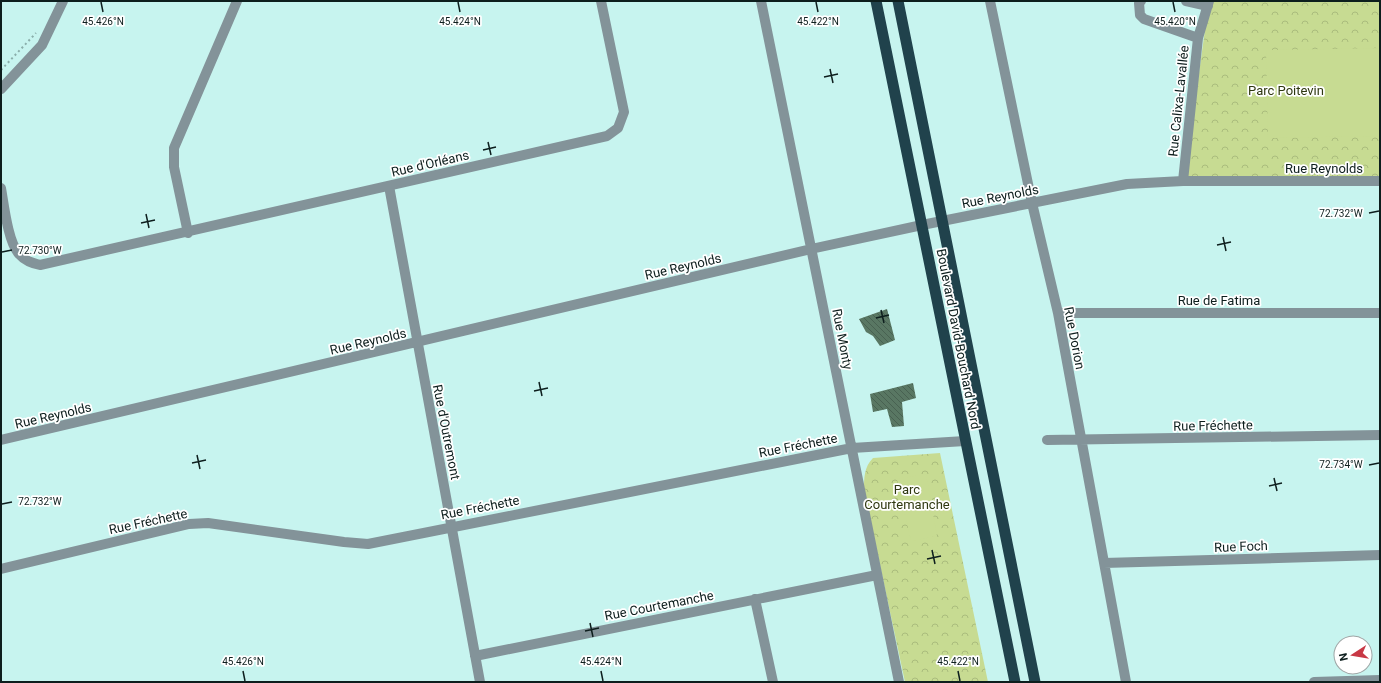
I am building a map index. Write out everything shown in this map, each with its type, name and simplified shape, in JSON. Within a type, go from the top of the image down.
[{"type":"highway","name":"Boulevard David-Bouchard Nord","points":[[876,1],[1015,682]]},
{"type":"highway","name":"Boulevard David-Bouchard Nord","points":[[898,1],[1035,682]]},
{"type":"street","points":[[1,89],[42,45],[63,1]]},
{"type":"street","points":[[188,233],[174,167],[174,148],[237,1]]},
{"type":"street","name":"Rue d'Orléans","points":[[1,188],[12,242],[18,254],[27,261],[40,265],[188,233],[607,136],[618,128],[624,112],[601,1]]},
{"type":"street","name":"Rue Monty","points":[[761,1],[899,682]]},
{"type":"street","name":"Rue Dorion","points":[[990,1],[1032,203],[1058,313],[1126,682]]},
{"type":"street","points":[[1142,1],[1139,3],[1140,14],[1144,19],[1198,38]]},
{"type":"street","points":[[1186,1],[1208,3]]},
{"type":"street","name":"Rue Calixa-Lavallée","points":[[1183,181],[1198,38],[1208,3]]},
{"type":"street","name":"Rue Reynolds","points":[[1,440],[811,249],[942,220],[1126,184],[1183,181],[1380,181]]},
{"type":"street","name":"Rue d'Outremont","points":[[388,186],[480,682]]},
{"type":"street","name":"Rue de Fatima","points":[[1058,313],[1380,313]]},
{"type":"street","name":"Rue Fréchette","points":[[1047,440],[1380,435]]},
{"type":"street","name":"Rue Fréchette","points":[[1,569],[189,524],[208,523],[368,544],[451,526],[852,448],[965,441]]},
{"type":"street","name":"Rue Foch","points":[[1104,563],[1380,555]]},
{"type":"street","name":"Rue Courtemanche","points":[[475,656],[877,575]]},
{"type":"street","points":[[755,599],[773,682]]},
{"type":"street","points":[[1314,682],[1380,681]]},
{"type":"path","points":[[1,70],[38,29]]},
{"type":"green space","name":"Parc Poitevin","points":[[1209,1],[1380,1],[1380,177],[1184,181]]},
{"type":"green space","points":[[1380,48],[1380,136],[1268,138],[1266,50]]},
{"type":"green space","name":"Parc Courtemanche","points":[[940,453],[988,682],[905,682],[864,490],[864,477],[866,469],[873,458]]},
{"type":"green space","points":[[926,474],[937,536],[911,541],[897,479]]},
{"type":"building","points":[[887,309],[895,340],[880,346],[873,336],[866,332],[859,319]]},
{"type":"building","points":[[913,383],[916,398],[902,402],[904,426],[892,427],[887,409],[873,412],[870,394]]}]
